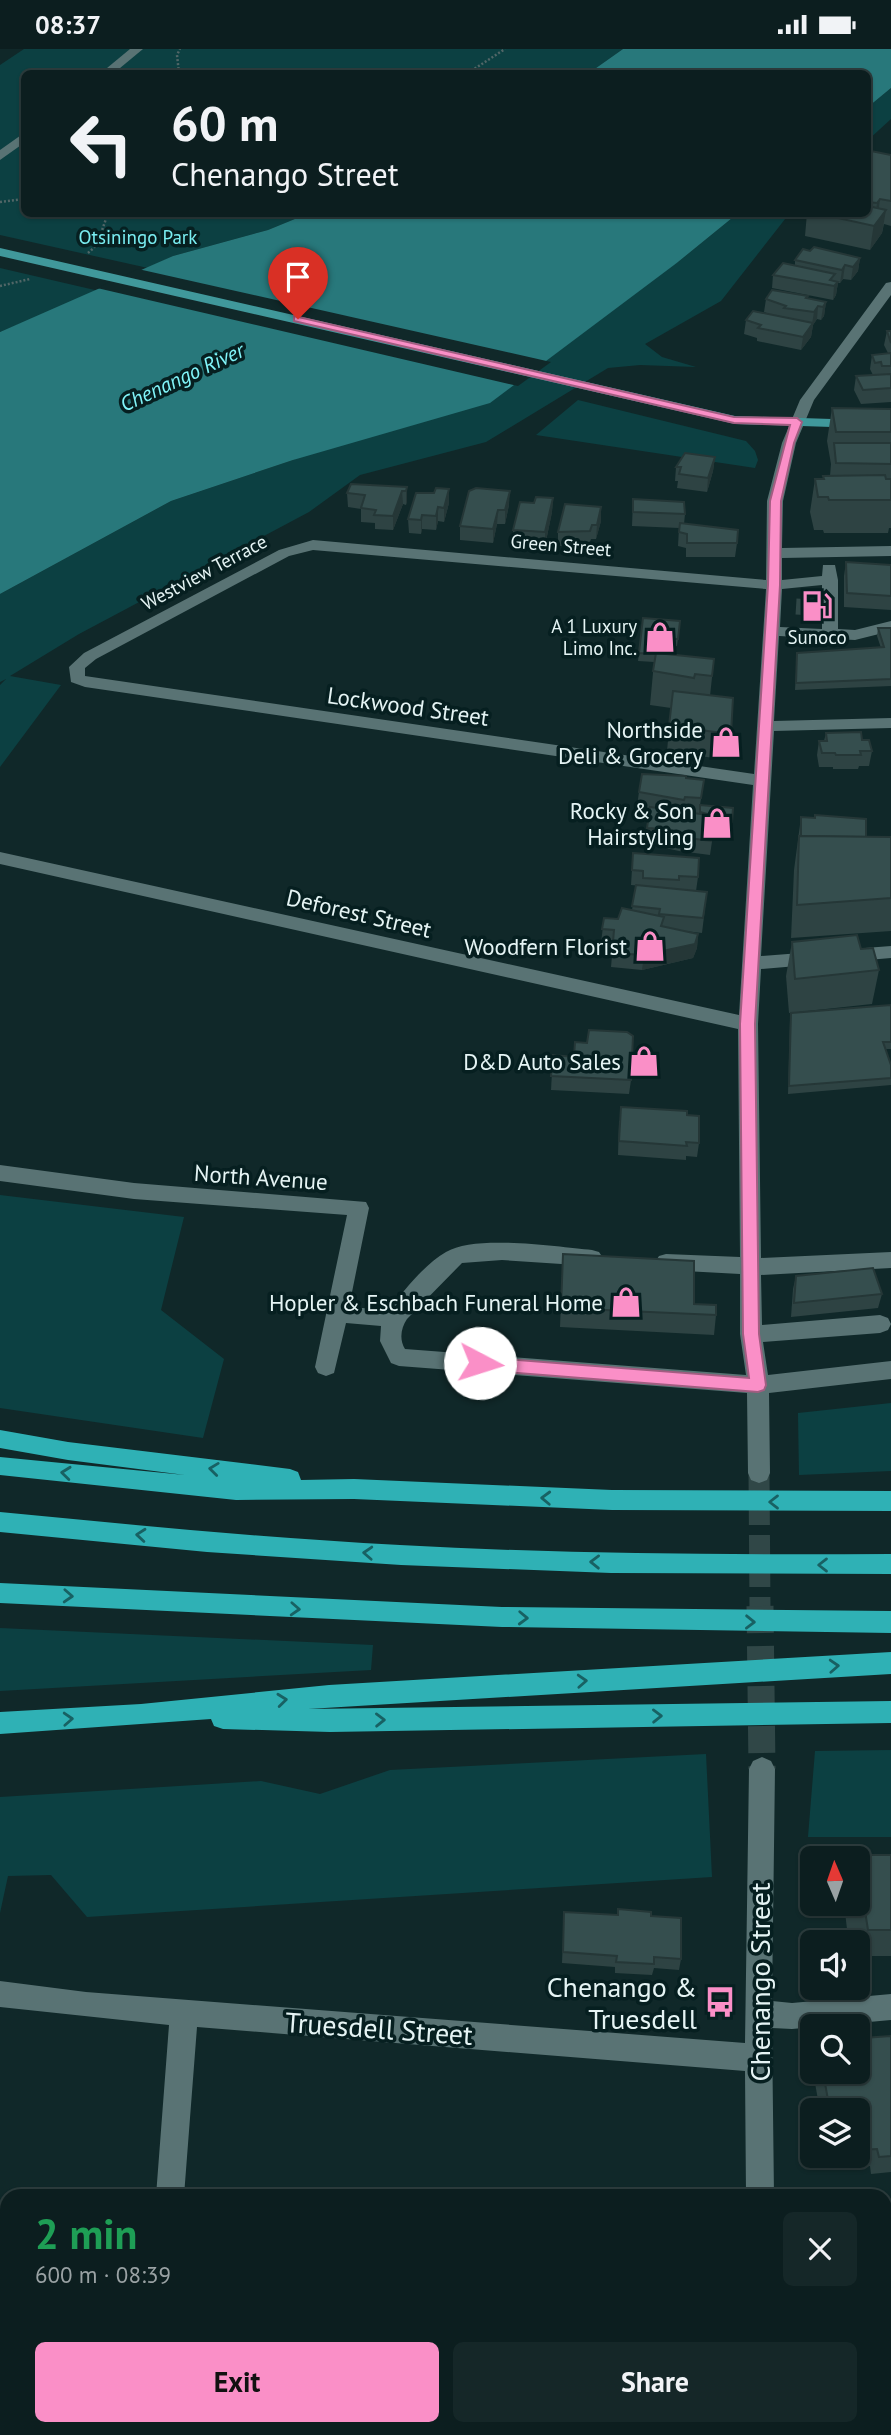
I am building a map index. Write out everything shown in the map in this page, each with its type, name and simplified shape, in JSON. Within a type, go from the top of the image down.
[{"type":"highway","points":[[0,1439],[82,1453],[354,1489]]},
{"type":"highway","points":[[0,1467],[236,1490],[354,1489],[612,1500],[891,1501]]},
{"type":"highway","points":[[0,1522],[231,1543],[424,1556],[718,1564],[891,1564]]},
{"type":"highway","points":[[0,1593],[502,1617],[891,1622]]},
{"type":"highway","points":[[0,1723],[141,1715],[329,1696],[891,1663]]},
{"type":"highway","points":[[141,1715],[330,1721],[891,1712]]},
{"type":"main road","points":[[5,253],[734,420],[832,423],[891,420]]},
{"type":"street","points":[[111,70],[137,49]]},
{"type":"street","points":[[0,156],[21,139]]},
{"type":"street","points":[[759,1473],[758,1385],[751,1334],[748,1024],[774,585],[775,501],[789,443],[807,400],[891,286]]},
{"type":"street","name":"Westview Terrace","points":[[90,656],[284,553],[313,545],[344,547]]},
{"type":"street","name":"Green Street","points":[[344,547],[774,585],[806,582],[829,567]]},
{"type":"street","points":[[829,567],[891,551]]},
{"type":"street","points":[[775,553],[829,567],[891,567]]},
{"type":"street","points":[[829,567],[830,634]]},
{"type":"street","points":[[803,633],[806,582]]},
{"type":"street","points":[[771,631],[855,635],[891,626]]},
{"type":"street","name":"Lockwood Street","points":[[90,656],[77,667],[77,678],[762,781]]},
{"type":"street","points":[[765,726],[891,723]]},
{"type":"street","name":"Deforest Street","points":[[0,858],[748,1024]]},
{"type":"street","points":[[753,963],[891,952]]},
{"type":"street","name":"North Avenue","points":[[0,1173],[52,1182],[159,1194],[359,1207],[326,1367]]},
{"type":"street","points":[[618,1259],[479,1252],[453,1257],[395,1319],[389,1342],[399,1357],[758,1385],[891,1370]]},
{"type":"street","points":[[645,1260],[803,1267],[891,1260]]},
{"type":"street","points":[[337,1314],[395,1319]]},
{"type":"street","points":[[751,1334],[880,1324]]},
{"type":"street","name":"Chenango Street","points":[[760,2189],[758,2013],[762,1769]]},
{"type":"street","name":"Truesdell Street","points":[[0,1994],[86,2005],[758,2057]]},
{"type":"street","points":[[758,2013],[792,2016],[891,2007]]},
{"type":"street","points":[[171,2189],[184,2013]]},
{"type":"path","points":[[178,70],[177,55],[180,49]]},
{"type":"path","points":[[473,70],[505,49]]},
{"type":"path","points":[[0,202],[21,199]]},
{"type":"path","points":[[85,256],[97,245],[107,217]]},
{"type":"path","points":[[0,286],[38,276]]},
{"type":"green space","name":"Otsiningo Park","points":[[24,49],[623,49],[593,70],[21,70],[21,217],[300,217],[268,230],[173,256],[148,268],[0,235],[0,65]]},
{"type":"green space","points":[[891,88],[891,119],[871,137],[871,105]]},
{"type":"green space","points":[[733,217],[787,217],[721,301],[645,344],[662,357],[696,367],[640,365],[608,368],[486,442],[360,475],[309,512],[79,634],[10,676],[61,685],[0,767],[0,685],[6,679],[0,682],[0,594],[171,501],[293,460],[678,262]]},
{"type":"green space","points":[[0,268],[99,291],[0,332]]},
{"type":"green space","points":[[578,400],[746,441],[755,451],[758,460],[755,468],[536,435]]},
{"type":"green space","points":[[0,1195],[184,1217],[161,1310],[224,1359],[203,1438],[0,1408]]},
{"type":"green space","points":[[891,1403],[891,1471],[799,1475],[798,1413]]},
{"type":"green space","points":[[0,1628],[373,1645],[371,1670],[0,1691]]},
{"type":"green space","points":[[891,1750],[891,1837],[808,1837],[815,1751]]},
{"type":"green space","points":[[706,1754],[712,1877],[87,1917],[51,1875],[8,1876],[0,1913],[0,1797],[261,1781],[320,1794],[390,1770]]},
{"type":"water","points":[[623,49],[891,49],[891,88],[871,105],[871,70],[593,70]]},
{"type":"water","name":"Chenango River","points":[[300,217],[733,217],[678,262],[490,403],[293,460],[171,501],[0,594],[0,332],[173,256],[268,230]]},
{"type":"pier","points":[[138,269],[551,362],[518,386],[97,288]]},
{"type":"building","points":[[871,151],[891,155],[891,201],[880,199],[877,203],[871,202]]},
{"type":"building","points":[[871,207],[886,210],[874,226],[833,217],[871,217]]},
{"type":"building","points":[[814,247],[860,258],[853,267],[845,265],[842,270],[795,260],[803,249],[810,251]]},
{"type":"building","points":[[783,263],[835,274],[830,280],[838,282],[834,286],[773,275]]},
{"type":"building","points":[[772,290],[826,302],[814,312],[784,308],[786,306],[766,299]]},
{"type":"building","points":[[753,311],[813,323],[803,337],[758,328],[761,325],[746,320]]},
{"type":"building","points":[[891,353],[891,366],[875,363],[872,355]]},
{"type":"building","points":[[891,374],[891,388],[863,390],[856,376]]},
{"type":"building","points":[[832,408],[891,409],[891,432],[836,432]]},
{"type":"building","points":[[834,443],[891,443],[891,464],[836,463]]},
{"type":"building","points":[[685,453],[715,457],[708,478],[679,474],[681,467],[676,467]]},
{"type":"building","points":[[885,475],[886,479],[891,479],[891,500],[829,500],[828,497],[818,497],[815,479],[824,479],[823,476]]},
{"type":"building","points":[[351,484],[407,487],[406,491],[402,491],[393,516],[374,515],[376,510],[361,508],[365,495],[347,493]]},
{"type":"building","points":[[436,488],[449,489],[444,508],[438,507],[436,516],[422,515],[421,520],[408,519],[416,493],[434,493]]},
{"type":"building","points":[[476,488],[510,491],[505,510],[498,510],[493,529],[460,526],[469,491]]},
{"type":"building","points":[[536,497],[553,498],[545,532],[513,530],[520,502],[534,503]]},
{"type":"building","points":[[633,499],[684,502],[685,514],[633,512]]},
{"type":"building","points":[[565,504],[601,507],[597,525],[592,525],[590,531],[558,532]]},
{"type":"building","points":[[680,523],[738,530],[737,543],[687,543],[687,534],[679,532]]},
{"type":"building","points":[[846,562],[891,565],[891,596],[847,593]]},
{"type":"building","name":"A 1 Luxury Limo Inc.","points":[[643,618],[680,621],[678,639],[674,639],[672,655],[639,653]]},
{"type":"building","points":[[878,628],[891,628],[891,679],[796,683],[797,653],[884,647]]},
{"type":"building","points":[[656,653],[714,659],[712,676],[695,674],[694,678],[653,671]]},
{"type":"building","points":[[673,691],[733,698],[731,734],[669,726]]},
{"type":"building","points":[[861,732],[862,740],[869,740],[872,751],[860,751],[861,755],[822,753],[819,741],[827,741],[826,733]]},
{"type":"building","points":[[642,774],[686,776],[704,780],[701,798],[685,797],[684,800],[639,792]]},
{"type":"building","points":[[700,805],[733,808],[732,822],[715,820],[715,816],[700,812]]},
{"type":"building","points":[[650,807],[715,816],[711,841],[680,837],[662,833],[662,829],[647,828]]},
{"type":"building","points":[[815,815],[866,819],[866,837],[801,836],[801,817],[815,818]]},
{"type":"building","points":[[799,836],[891,837],[891,898],[797,905]]},
{"type":"building","points":[[633,853],[699,858],[698,877],[679,876],[679,880],[643,878],[643,871],[632,870]]},
{"type":"building","points":[[636,885],[707,892],[703,918],[659,914],[660,909],[632,906]]},
{"type":"building","points":[[622,908],[664,917],[661,926],[698,934],[695,944],[644,955],[612,953],[614,930],[602,929],[604,918],[618,919]]},
{"type":"building","points":[[857,935],[861,949],[873,948],[879,970],[795,979],[792,942]]},
{"type":"building","points":[[891,1005],[891,1042],[883,1042],[891,1065],[891,1078],[789,1086],[791,1013]]},
{"type":"building","points":[[589,1030],[627,1032],[633,1036],[631,1080],[551,1076],[553,1055],[574,1057],[575,1042],[587,1043]]},
{"type":"building","points":[[621,1107],[687,1111],[687,1115],[699,1116],[699,1143],[686,1142],[687,1146],[619,1141]]},
{"type":"building","points":[[563,1254],[694,1261],[694,1304],[716,1305],[716,1315],[561,1308]]},
{"type":"building","points":[[873,1268],[882,1294],[794,1303],[796,1276]]},
{"type":"building","points":[[870,1855],[891,1855],[891,1930],[868,1930],[866,1916],[870,1916]]},
{"type":"building","points":[[618,1909],[651,1912],[651,1916],[681,1918],[681,1959],[654,1957],[654,1964],[616,1962],[617,1956],[563,1952],[564,1912],[618,1915]]},
{"type":"building","points":[[891,2036],[891,2156],[879,2157],[877,2149],[870,2149],[870,2098],[828,2098],[825,2084],[870,2084],[870,2038]]},
{"type":"tunnel","points":[[804,615],[805,599]]},
{"type":"tunnel","points":[[759,1473],[760,1608]]},
{"type":"tunnel","points":[[760,1606],[762,1769]]},
{"type":"place","name":"Sunoco","points":[[817,606]]},
{"type":"place","name":"A 1 Luxury Limo Inc.","points":[[660,637]]},
{"type":"place","name":"Northside Deli & Grocery","points":[[726,742]]},
{"type":"place","name":"Rocky & Son Hairstyling","points":[[717,823]]},
{"type":"place","name":"Woodfern Florist","points":[[650,946]]},
{"type":"place","name":"D&D Auto Sales","points":[[644,1061]]},
{"type":"place","name":"Hopler & Eschbach Funeral Home","points":[[626,1302]]},
{"type":"place","name":"Chenango & Truesdell","points":[[720,2002]]},
{"type":"route","points":[[298,319],[734,420],[797,422],[775,501],[774,585],[748,1024],[751,1334],[758,1385],[480,1363]]}]
